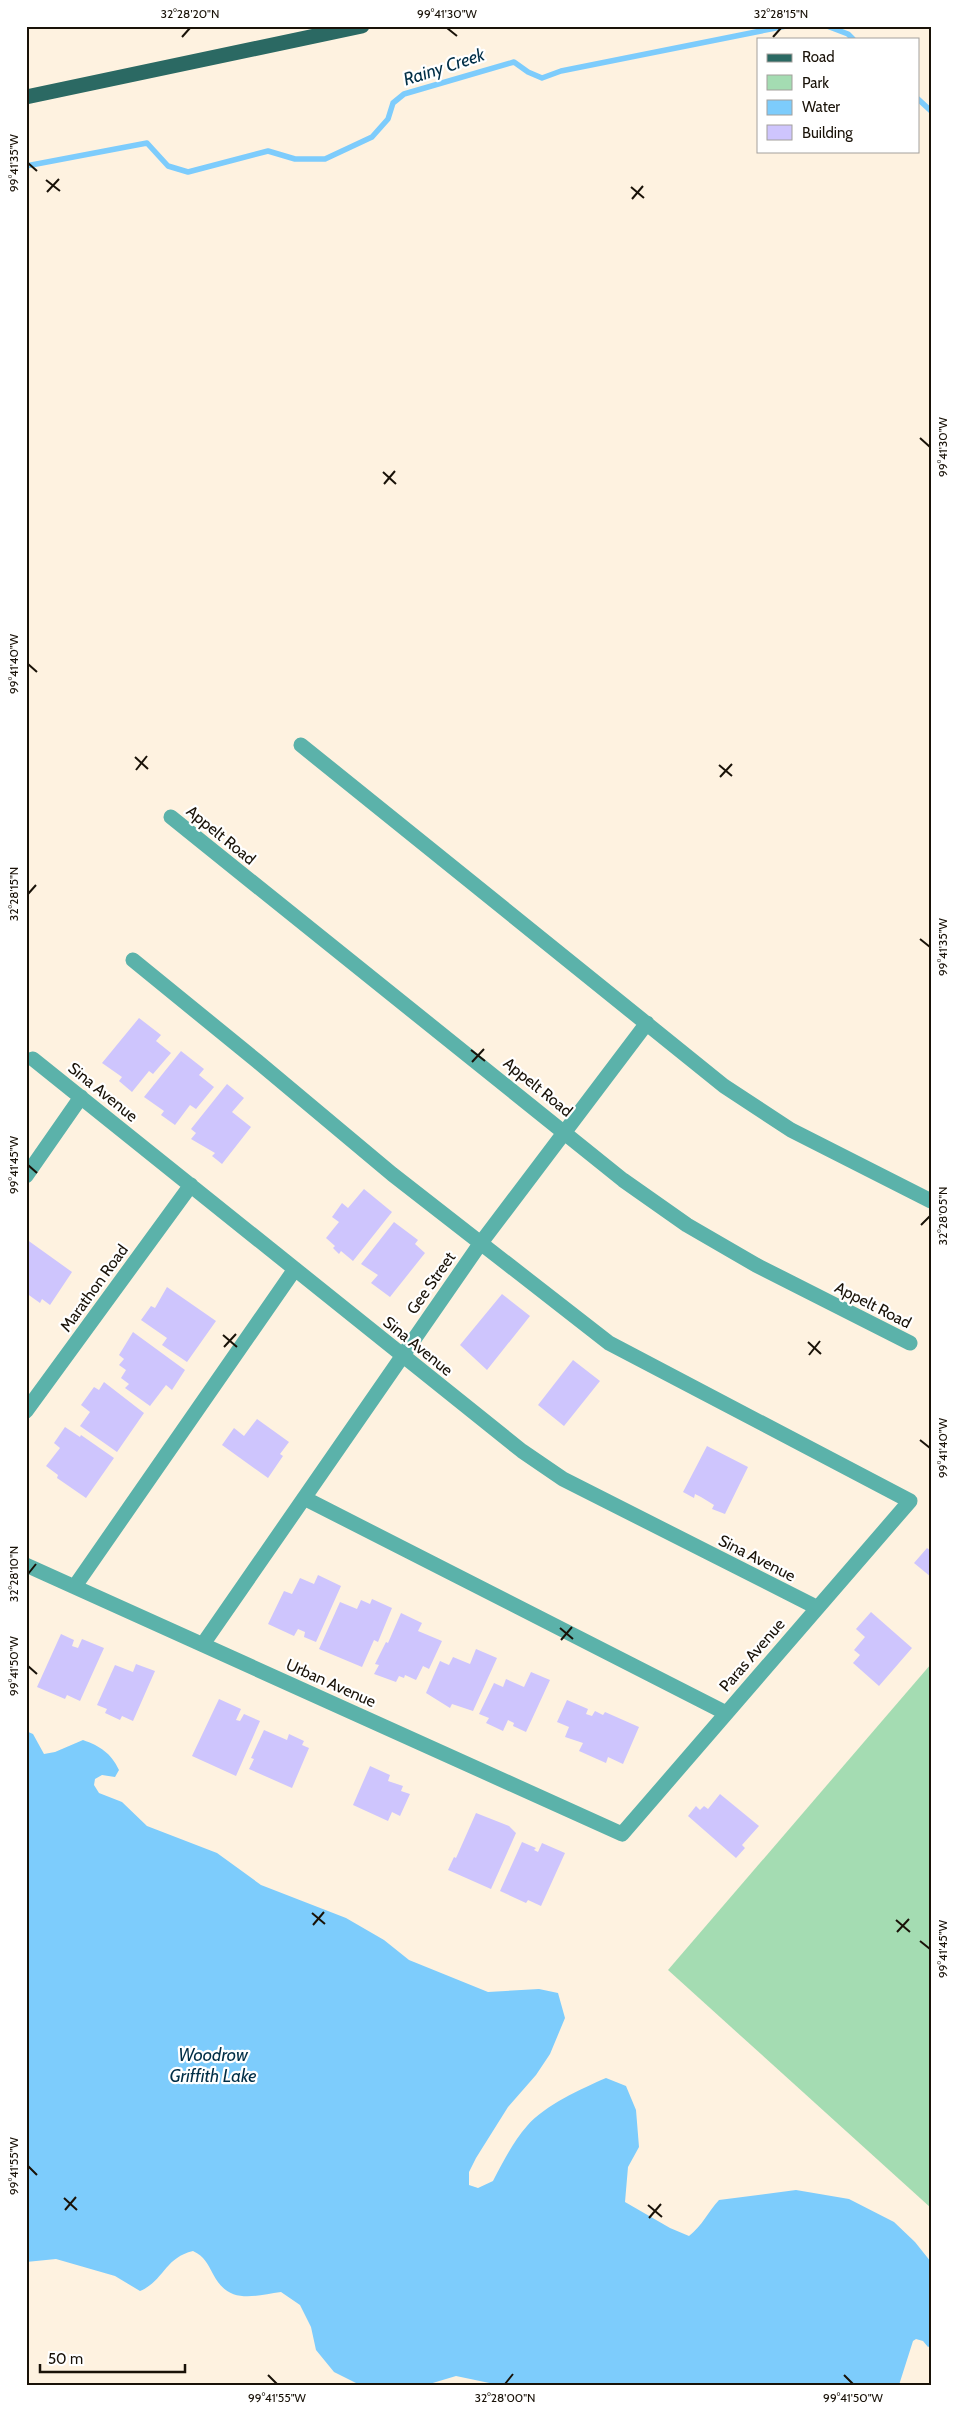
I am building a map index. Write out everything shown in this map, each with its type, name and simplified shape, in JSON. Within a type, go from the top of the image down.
[{"type":"main road","points":[[26,97],[362,26]]},
{"type":"street","points":[[301,745],[724,1086],[791,1130],[931,1201]]},
{"type":"street","name":"Appelt Road","points":[[171,817],[564,1130],[623,1180],[687,1226],[756,1265],[910,1343]]},
{"type":"street","points":[[133,960],[392,1174],[480,1244]]},
{"type":"street","name":"Gee Street","points":[[203,1644],[480,1244],[564,1130],[647,1023]]},
{"type":"street","name":"Sina Avenue","points":[[33,1059],[522,1451],[563,1479],[816,1607]]},
{"type":"street","points":[[26,1176],[81,1097]]},
{"type":"street","name":"Marathon Road","points":[[26,1411],[191,1186]]},
{"type":"street","name":"Paras Avenue","points":[[480,1244],[609,1343],[910,1501],[816,1607],[622,1834]]},
{"type":"street","points":[[74,1586],[295,1269]]},
{"type":"street","points":[[304,1498],[726,1713]]},
{"type":"street","name":"Urban Avenue","points":[[26,1565],[622,1834]]},
{"type":"green space","points":[[931,1664],[931,2208],[668,1970]]},
{"type":"water","name":"Woodrow Griffith Lake","points":[[26,1731],[33,1734],[44,1754],[55,1752],[83,1740],[95,1745],[109,1755],[119,1770],[115,1777],[102,1775],[95,1779],[94,1785],[99,1793],[122,1802],[147,1826],[217,1853],[261,1885],[346,1918],[384,1940],[409,1960],[488,1992],[539,1989],[558,1993],[565,2018],[550,2054],[536,2075],[508,2107],[476,2158],[469,2172],[469,2185],[478,2188],[493,2181],[517,2139],[527,2126],[543,2111],[564,2098],[606,2078],[626,2086],[636,2110],[639,2147],[628,2167],[625,2202],[670,2228],[689,2236],[698,2228],[719,2200],[796,2190],[849,2199],[894,2222],[915,2242],[931,2262],[930,2346],[928,2347],[923,2341],[916,2339],[913,2341],[899,2385],[499,2385],[456,2376],[426,2385],[360,2385],[334,2372],[316,2350],[311,2327],[300,2305],[281,2292],[242,2296],[226,2290],[219,2284],[205,2261],[193,2251],[183,2254],[176,2259],[154,2282],[140,2291],[115,2276],[56,2259],[26,2262]]},
{"type":"building","points":[[139,1018],[161,1035],[156,1041],[171,1053],[153,1074],[149,1071],[132,1092],[119,1081],[122,1077],[102,1063]]},
{"type":"building","points":[[181,1051],[204,1069],[199,1075],[214,1087],[196,1109],[190,1105],[175,1125],[161,1115],[164,1111],[144,1097]]},
{"type":"building","points":[[227,1084],[244,1098],[232,1112],[251,1127],[222,1164],[212,1156],[215,1153],[191,1139],[196,1133],[191,1129]]},
{"type":"building","points":[[364,1189],[392,1212],[353,1261],[341,1251],[339,1254],[333,1248],[335,1246],[326,1238],[339,1222],[332,1217],[342,1203],[348,1208]]},
{"type":"building","points":[[394,1222],[418,1240],[415,1244],[425,1253],[390,1297],[371,1283],[378,1275],[361,1264]]},
{"type":"building","points":[[26,1239],[72,1272],[50,1305],[42,1299],[40,1303],[26,1293]]},
{"type":"building","points":[[167,1287],[216,1321],[187,1362],[162,1345],[167,1338],[141,1320],[151,1306],[155,1308]]},
{"type":"building","points":[[502,1294],[530,1316],[487,1370],[460,1345]]},
{"type":"building","points":[[133,1332],[185,1370],[172,1390],[166,1385],[150,1406],[125,1388],[129,1384],[121,1378],[126,1370],[119,1365],[124,1359],[119,1355]]},
{"type":"building","points":[[573,1360],[600,1381],[564,1426],[538,1405]]},
{"type":"building","points":[[104,1382],[144,1413],[117,1452],[80,1426],[90,1412],[81,1405],[94,1387],[99,1390]]},
{"type":"building","points":[[257,1419],[289,1442],[280,1454],[283,1456],[268,1478],[222,1445],[234,1428],[244,1436]]},
{"type":"building","points":[[65,1427],[80,1437],[81,1435],[114,1458],[86,1498],[57,1478],[58,1475],[46,1466],[60,1448],[54,1443]]},
{"type":"building","points":[[707,1446],[748,1467],[725,1514],[712,1509],[714,1505],[701,1497],[695,1494],[694,1498],[683,1492]]},
{"type":"building","points":[[927,1548],[931,1551],[931,1577],[914,1563]]},
{"type":"building","points":[[318,1575],[341,1586],[316,1642],[304,1637],[305,1632],[298,1629],[294,1636],[268,1624],[284,1591],[292,1594],[300,1578],[314,1584]]},
{"type":"building","points":[[372,1599],[392,1608],[378,1642],[374,1640],[362,1667],[319,1649],[340,1602],[357,1609],[361,1600],[370,1604]]},
{"type":"building","points":[[871,1612],[912,1648],[879,1686],[853,1663],[860,1655],[854,1650],[865,1637],[856,1629]]},
{"type":"building","points":[[401,1613],[422,1623],[418,1631],[442,1641],[429,1669],[423,1666],[416,1680],[405,1675],[404,1678],[399,1676],[396,1682],[374,1674],[379,1665],[375,1664],[386,1642],[388,1643]]},
{"type":"building","points":[[61,1634],[74,1640],[72,1646],[78,1648],[82,1639],[104,1648],[80,1701],[67,1695],[65,1699],[37,1687]]},
{"type":"building","points":[[476,1649],[497,1658],[473,1711],[452,1704],[450,1708],[426,1693],[440,1661],[449,1665],[453,1657],[470,1664]]},
{"type":"building","points":[[136,1664],[155,1671],[133,1721],[122,1716],[120,1720],[105,1713],[107,1709],[97,1705],[115,1665],[133,1672]]},
{"type":"building","points":[[531,1672],[550,1680],[526,1732],[513,1726],[514,1723],[508,1720],[503,1731],[486,1723],[489,1718],[479,1714],[494,1683],[503,1687],[506,1679],[524,1687]]},
{"type":"building","points":[[219,1699],[241,1709],[236,1720],[240,1721],[244,1714],[260,1721],[236,1776],[192,1756]]},
{"type":"building","points":[[567,1700],[588,1709],[586,1714],[592,1716],[595,1711],[603,1715],[605,1712],[639,1727],[623,1764],[608,1757],[606,1763],[579,1751],[583,1743],[565,1737],[569,1727],[557,1722]]},
{"type":"building","points":[[264,1730],[287,1740],[289,1734],[304,1741],[302,1745],[309,1748],[292,1788],[249,1769],[254,1759],[251,1758]]},
{"type":"building","points":[[370,1766],[390,1775],[388,1781],[403,1786],[401,1791],[410,1794],[400,1816],[392,1812],[388,1821],[353,1805]]},
{"type":"building","points":[[720,1794],[759,1826],[742,1845],[745,1848],[736,1858],[688,1816],[696,1806],[700,1810],[704,1806],[708,1809]]},
{"type":"building","points":[[476,1813],[509,1826],[516,1833],[491,1889],[448,1870],[454,1857],[456,1858]]},
{"type":"building","points":[[522,1842],[536,1848],[534,1850],[538,1852],[542,1843],[565,1853],[541,1906],[528,1900],[526,1903],[500,1891]]},
{"type":"waterway","name":"Rainy Creek","points":[[26,166],[147,143],[168,166],[188,172],[268,151],[295,159],[325,159],[372,137],[388,119],[393,103],[404,94],[514,62],[528,72],[542,78],[561,71],[786,26]]},
{"type":"waterway","name":"Rainy Creek","points":[[827,26],[848,34],[852,38]]},
{"type":"waterway","name":"Rainy Creek","points":[[920,101],[931,111]]}]
